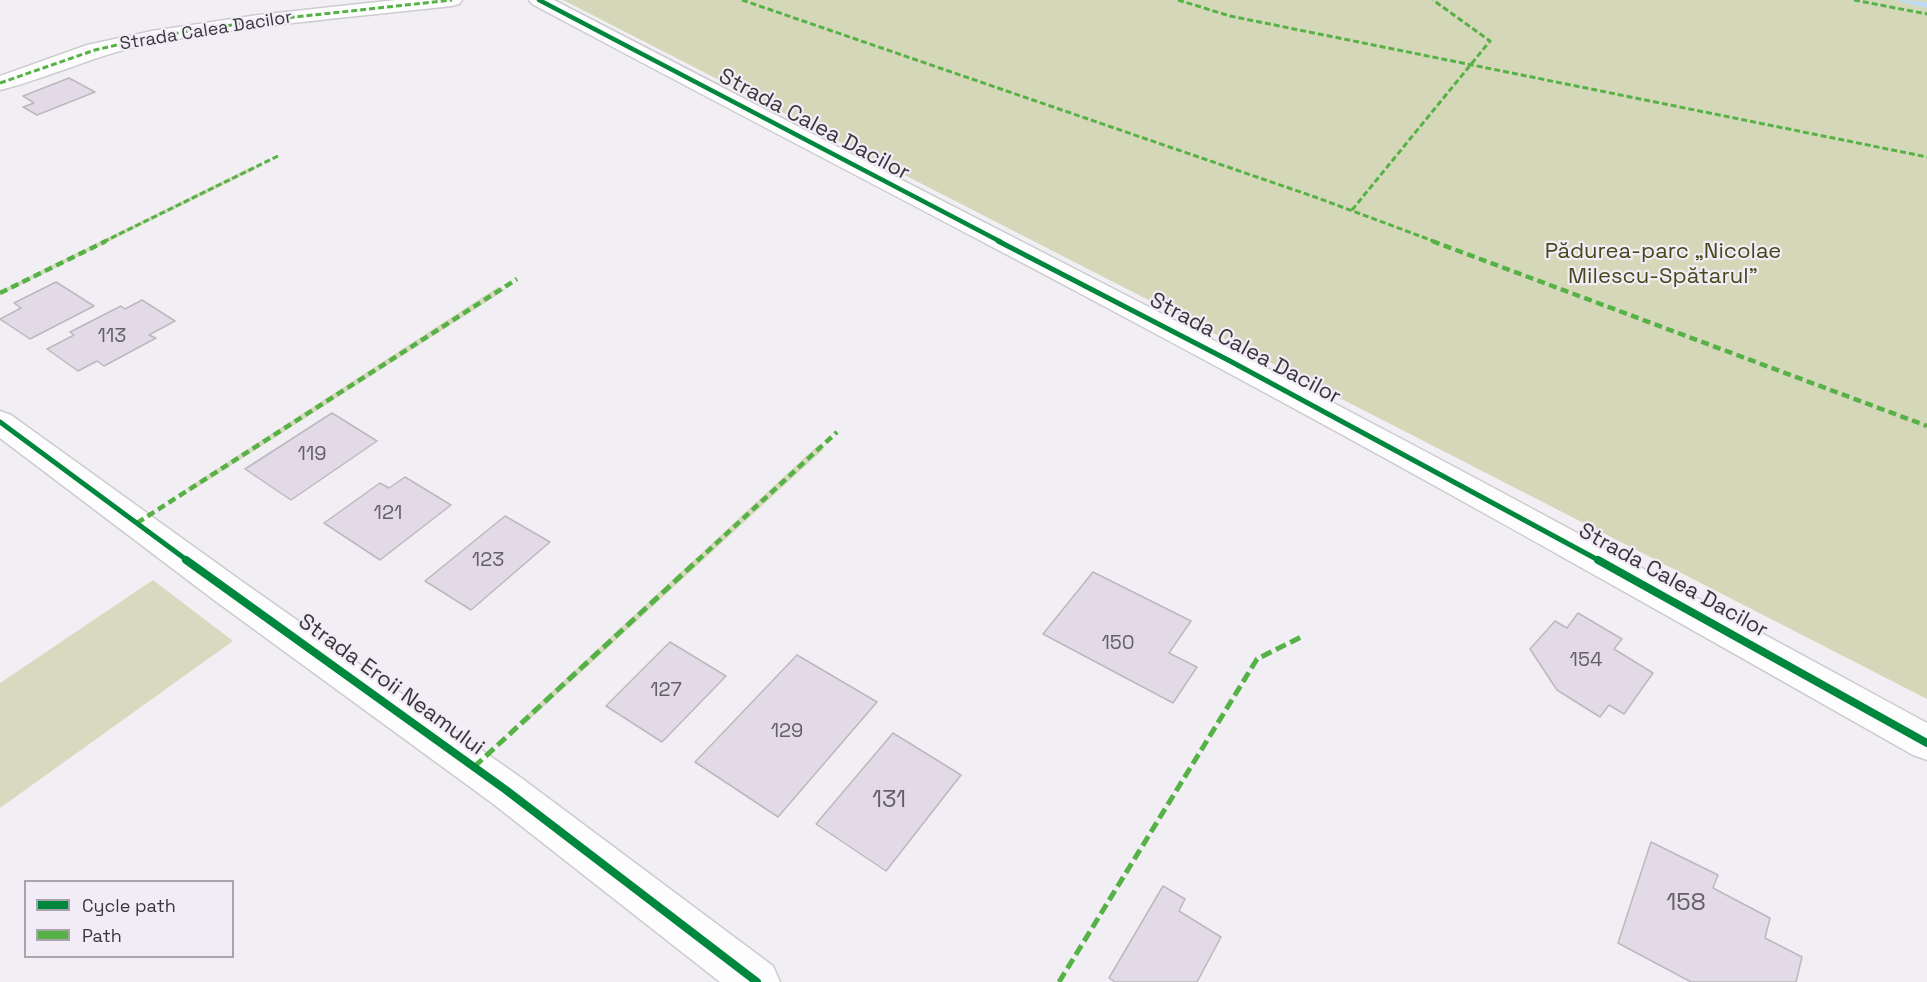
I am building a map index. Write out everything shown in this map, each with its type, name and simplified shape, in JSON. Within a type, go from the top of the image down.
[{"type":"street","name":"Strada Calea Dacilor","points":[[0,82],[95,50],[152,37],[258,21],[452,0]]},
{"type":"street","name":"Strada Calea Dacilor","points":[[539,0],[1323,410],[1927,743]]},
{"type":"street","name":"Strada Eroii Neamului","points":[[0,422],[237,597],[506,790],[757,982]]},
{"type":"green space","name":"Pădurea-parc „Nicolae Milescu-Spătarul”","points":[[563,0],[1927,0],[1927,699]]},
{"type":"green space","points":[[253,166],[258,168],[0,295],[0,291]]},
{"type":"green space","points":[[498,287],[505,290],[190,492],[186,489]]},
{"type":"green space","points":[[818,445],[824,449],[526,723],[521,720]]},
{"type":"green space","points":[[153,580],[233,641],[0,808],[0,683]]},
{"type":"building","points":[[69,78],[95,92],[37,115],[23,107],[34,103],[23,96]]},
{"type":"building","points":[[56,282],[94,306],[30,339],[0,319],[21,308],[14,303]]},
{"type":"building","points":[[142,300],[175,321],[149,335],[156,338],[104,366],[97,361],[78,371],[47,349],[74,335],[70,332],[121,306],[125,309]]},
{"type":"building","points":[[332,413],[377,441],[291,500],[245,469]]},
{"type":"building","points":[[405,477],[451,505],[380,560],[324,523],[380,483],[389,488]]},
{"type":"building","points":[[505,516],[550,542],[471,610],[425,581]]},
{"type":"building","points":[[1093,572],[1191,621],[1169,653],[1197,667],[1173,703],[1043,634]]},
{"type":"building","points":[[1578,613],[1622,639],[1614,649],[1653,673],[1624,714],[1609,705],[1600,717],[1557,690],[1530,649],[1555,621],[1567,628]]},
{"type":"building","points":[[670,642],[726,676],[662,742],[606,706]]},
{"type":"building","points":[[797,655],[877,702],[778,817],[695,762]]},
{"type":"building","points":[[893,733],[961,775],[886,871],[816,824]]},
{"type":"building","points":[[1651,842],[1718,875],[1713,888],[1770,918],[1765,938],[1802,957],[1796,982],[1691,982],[1618,943]]},
{"type":"building","points":[[1163,886],[1185,899],[1179,911],[1221,937],[1197,982],[1115,982],[1109,978]]},
{"type":"waterway","points":[[1904,0],[1927,5]]},
{"type":"marked path","points":[[0,83],[95,50],[152,37],[258,21],[452,0]]},
{"type":"marked path","points":[[742,0],[1315,197],[1927,426]]},
{"type":"marked path","points":[[1178,0],[1230,16],[1927,157]]},
{"type":"marked path","points":[[1352,210],[1490,41],[1433,0]]},
{"type":"marked path","points":[[1854,0],[1927,14]]},
{"type":"marked path","points":[[0,293],[280,155]]},
{"type":"marked path","points":[[137,523],[517,279]]},
{"type":"marked path","points":[[474,767],[837,432]]},
{"type":"marked path","points":[[1059,982],[1257,659],[1303,636]]},
{"type":"cycle path","points":[[539,0],[1230,361],[1508,510],[1927,743]]},
{"type":"cycle path","points":[[0,422],[227,590],[506,790],[757,982]]}]
